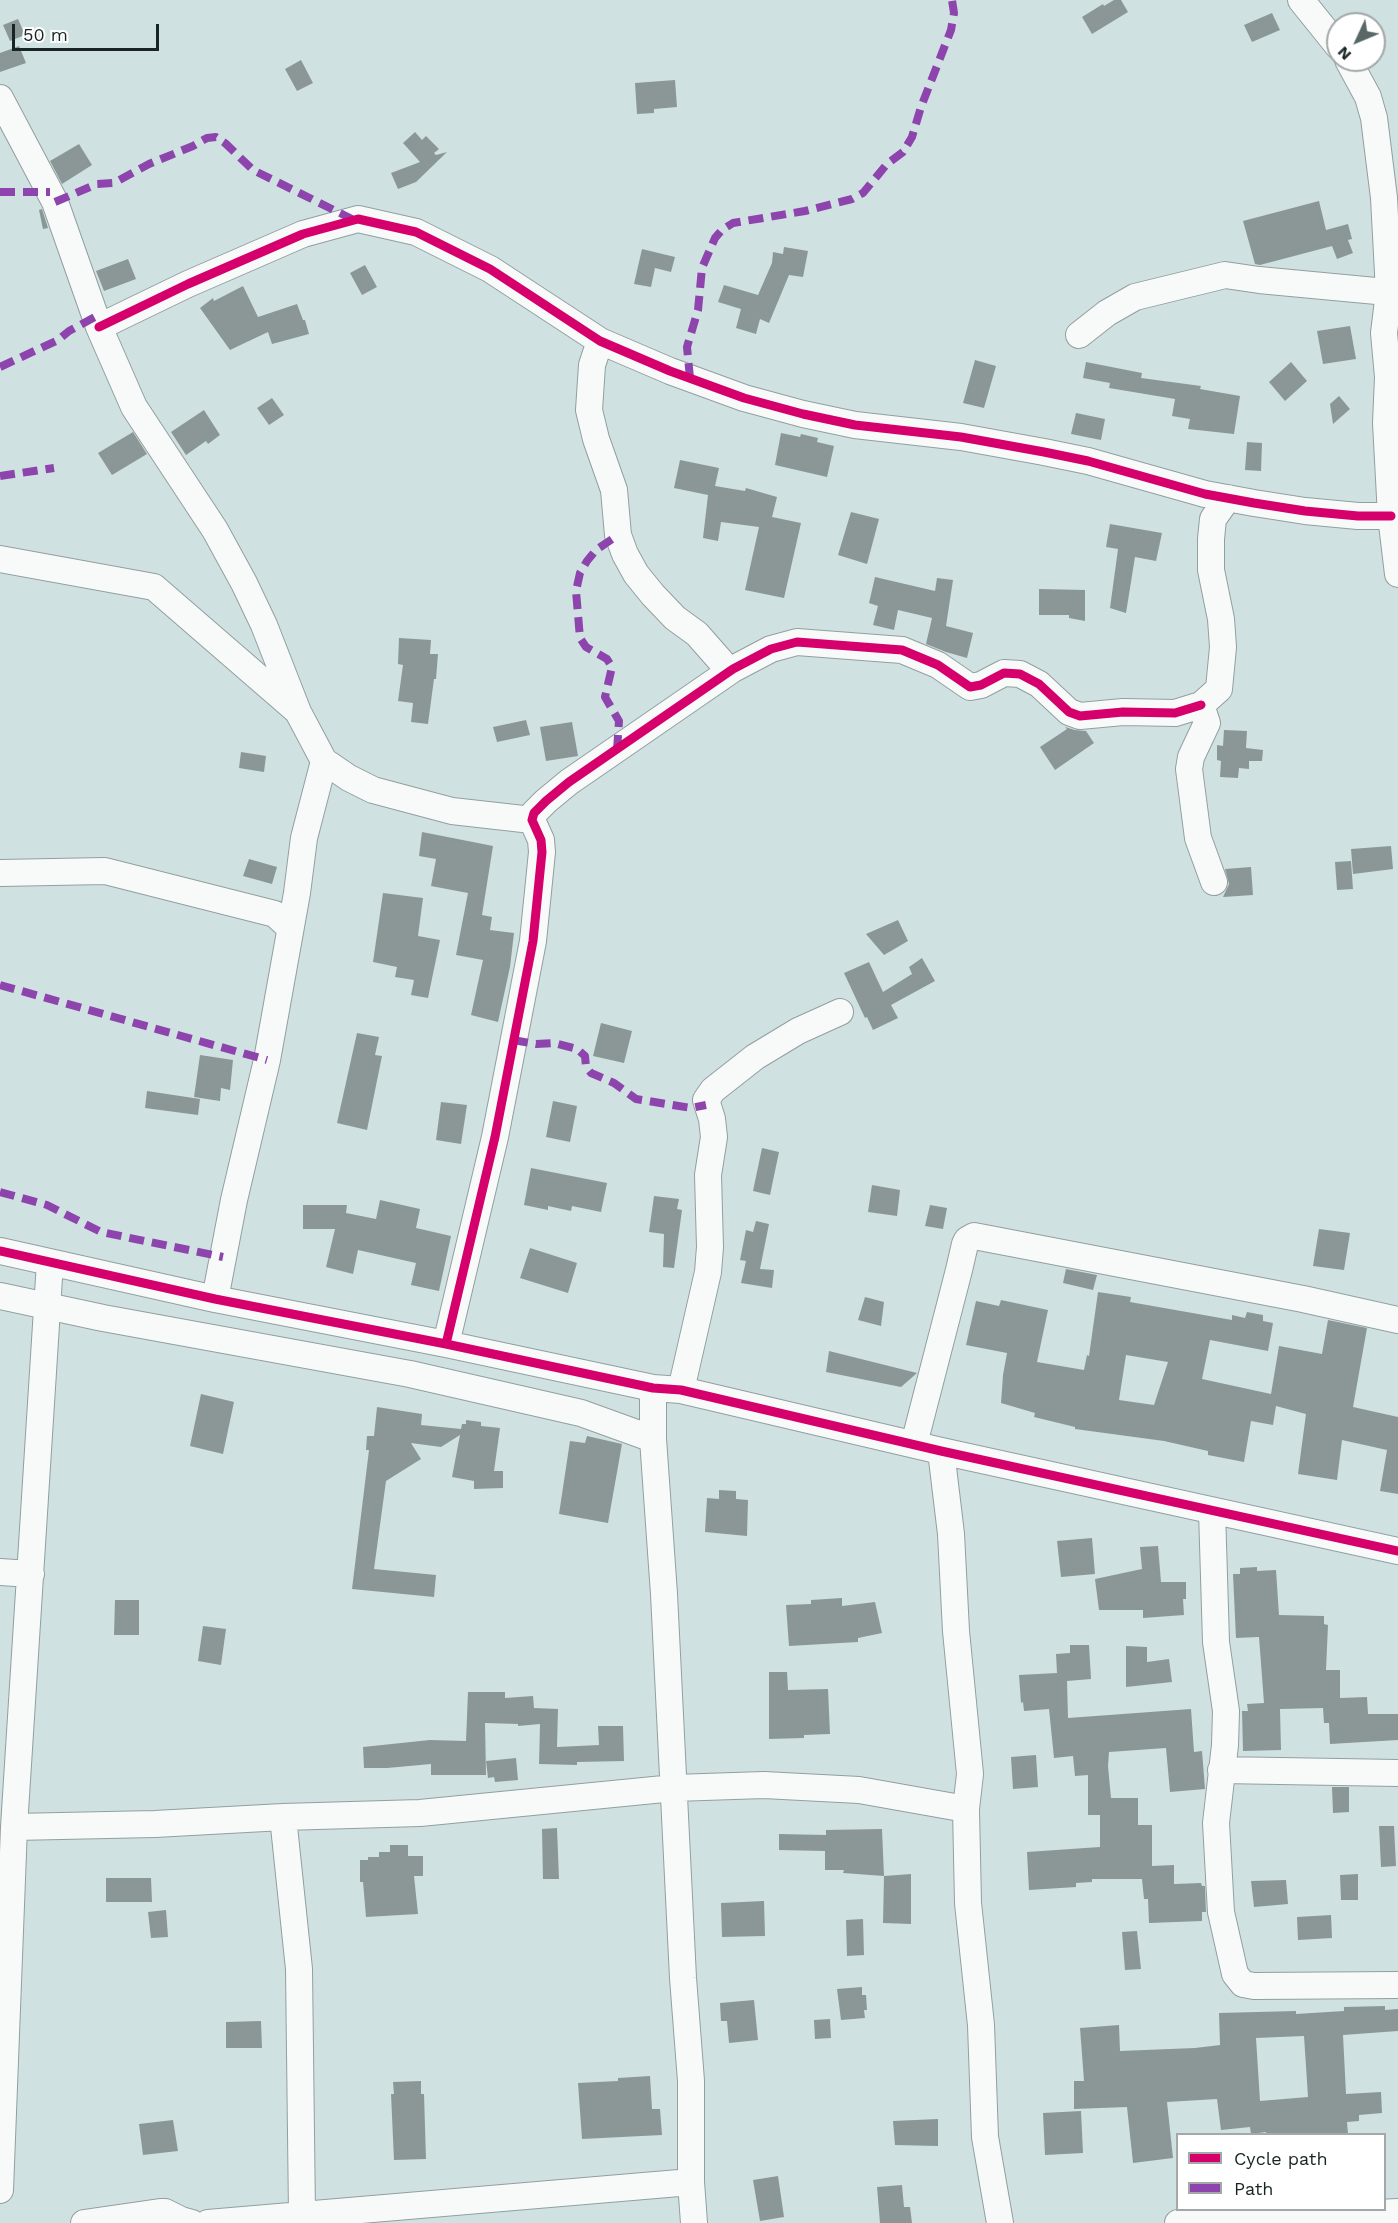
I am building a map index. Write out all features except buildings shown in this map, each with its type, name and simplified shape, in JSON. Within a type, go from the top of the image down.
[{"type":"street","points":[[1301,0],[1326,31]]},
{"type":"street","points":[[1354,72],[1368,97],[1374,118],[1393,292],[1384,333],[1388,377],[1386,423],[1398,574]]},
{"type":"street","points":[[0,98],[55,202],[99,327],[134,406],[215,530],[244,583],[264,625],[298,712],[324,761],[349,778],[373,790],[452,811],[532,820]]},
{"type":"street","points":[[99,327],[188,284],[303,234],[358,219],[416,232],[490,269],[600,341],[640,359],[727,392],[803,414],[855,425],[1003,444],[1088,461],[1228,498],[1305,511],[1358,516],[1394,510]]},
{"type":"street","points":[[1079,335],[1107,313],[1135,297],[1225,275],[1393,292]]},
{"type":"street","points":[[600,341],[592,365],[589,410],[614,490],[621,544],[636,574],[653,595],[675,618],[697,634],[726,666],[720,678]]},
{"type":"street","points":[[446,1344],[495,1137],[533,941],[542,852],[541,840],[532,820],[534,813],[569,782],[720,678],[748,660],[771,649],[797,642],[902,650],[938,665],[970,687],[981,685],[1004,673],[1020,674],[1039,684],[1069,712],[1080,717],[1123,712],[1171,713],[1201,705],[1219,689],[1222,668],[1221,619],[1211,570],[1211,539],[1214,519],[1228,498]]},
{"type":"street","points":[[0,559],[154,587],[298,712]]},
{"type":"street","points":[[1201,705],[1207,723],[1191,757],[1189,769],[1198,838],[1214,882]]},
{"type":"street","points":[[215,1299],[234,1200],[264,1074],[304,838],[324,761]]},
{"type":"street","points":[[0,873],[105,871],[275,914],[290,928]]},
{"type":"street","points":[[681,1390],[708,1272],[710,1247],[708,1175],[714,1137],[712,1119],[706,1100],[713,1089],[755,1058],[798,1031],[840,1012]]},
{"type":"street","points":[[914,1444],[960,1270],[964,1244],[974,1236],[1303,1299],[1398,1320]]},
{"type":"street","points":[[0,1251],[215,1299],[654,1388],[681,1390],[941,1451],[1398,1551]]},
{"type":"street","points":[[0,2177],[14,1827],[9,1775],[31,1574],[50,1262]]},
{"type":"street","points":[[0,1296],[46,1307],[410,1374],[581,1413],[653,1439]]},
{"type":"street","points":[[654,1388],[653,1439],[674,1788],[682,1967],[691,2081],[691,2182],[694,2223]]},
{"type":"street","points":[[941,1451],[951,1534],[956,1631],[970,1774],[966,1809],[968,1903],[981,2025],[985,2137],[1000,2223]]},
{"type":"street","points":[[1212,1511],[1216,1642],[1226,1711],[1225,1744],[1216,1823],[1220,1899],[1232,1965],[1237,1979],[1243,1984],[1254,1986],[1398,1985]]},
{"type":"street","points":[[0,1572],[31,1574]]},
{"type":"street","points":[[1221,1770],[1398,1773]]},
{"type":"street","points":[[14,1827],[155,1824],[420,1813],[674,1788],[764,1785],[859,1790],[966,1809]]},
{"type":"street","points":[[283,1817],[299,1969],[302,2215]]},
{"type":"street","points":[[208,2223],[691,2182]]},
{"type":"street","points":[[84,2223],[165,2212],[192,2223]]},
{"type":"street","points":[[1178,2223],[1398,2212]]},
{"type":"marked path","points":[[690,378],[687,347],[698,310],[702,268],[715,238],[733,223],[805,211],[852,199],[863,193],[887,164],[903,152],[912,137],[921,107],[951,30],[954,13],[952,0]]},
{"type":"marked path","points":[[55,202],[97,184],[114,183],[149,164],[207,138],[216,137],[253,170],[352,219]]},
{"type":"marked path","points":[[0,192],[50,192]]},
{"type":"marked path","points":[[0,367],[58,340],[69,331],[95,317]]},
{"type":"marked path","points":[[0,476],[54,468]]},
{"type":"marked path","points":[[617,750],[619,721],[605,697],[612,667],[607,659],[586,647],[580,638],[576,591],[580,573],[587,561],[596,550],[618,535]]},
{"type":"marked path","points":[[0,985],[267,1060]]},
{"type":"marked path","points":[[513,1040],[536,1044],[554,1043],[577,1049],[585,1056],[586,1067],[591,1073],[614,1083],[636,1099],[691,1108],[706,1105]]},
{"type":"marked path","points":[[0,1192],[47,1205],[101,1232],[223,1257]]},
{"type":"cycle path","points":[[99,327],[188,284],[303,234],[358,219],[416,232],[490,269],[600,341],[670,371],[744,398],[855,425],[961,437],[1088,461],[1205,494],[1254,503],[1305,511],[1358,516],[1391,516]]},
{"type":"cycle path","points":[[446,1344],[495,1137],[533,941],[542,852],[541,840],[532,820],[534,813],[546,801],[569,782],[733,669],[771,649],[797,642],[902,650],[938,665],[970,687],[981,685],[1004,673],[1020,674],[1039,684],[1069,712],[1080,716],[1123,712],[1175,713],[1201,705]]},
{"type":"cycle path","points":[[0,1251],[215,1299],[446,1344],[653,1388],[681,1390],[941,1451],[1398,1551]]}]
